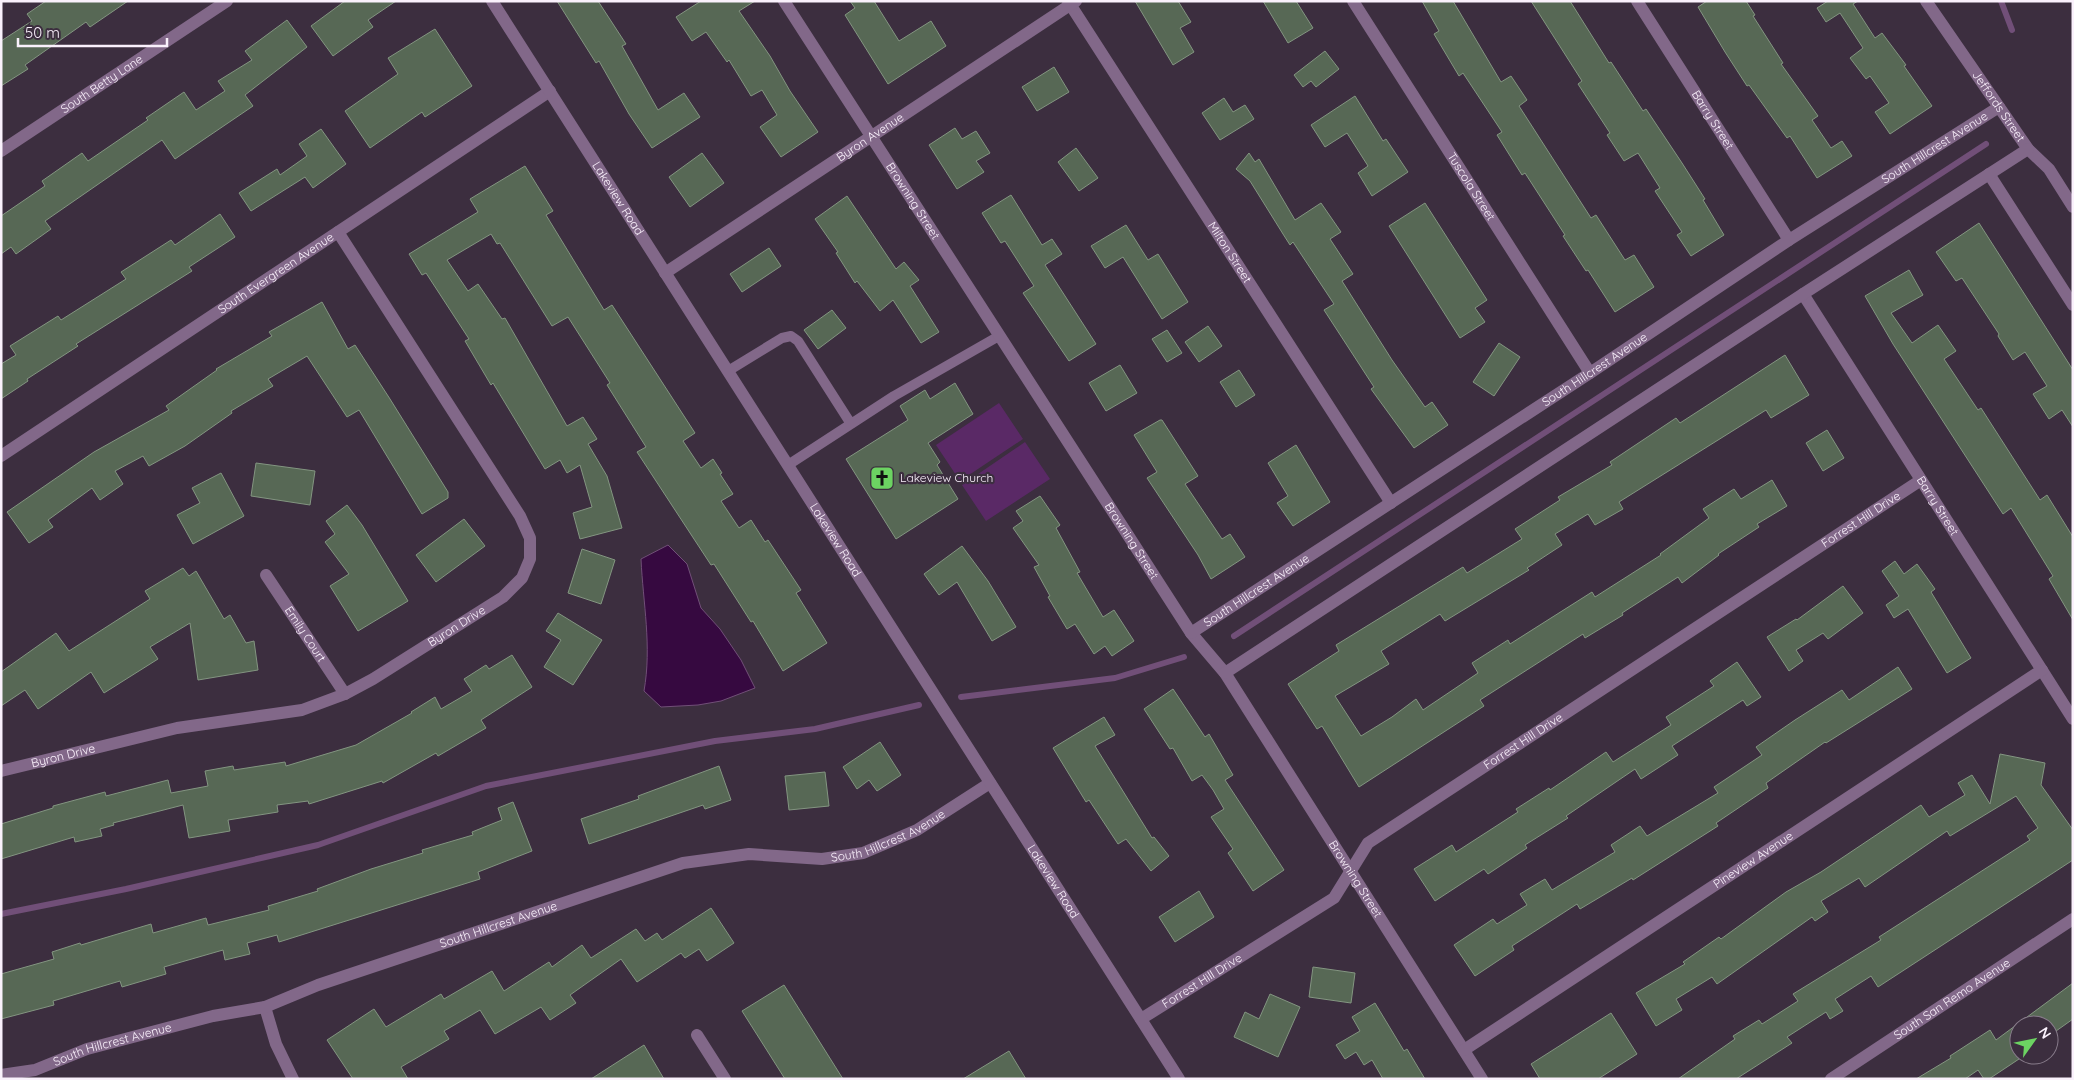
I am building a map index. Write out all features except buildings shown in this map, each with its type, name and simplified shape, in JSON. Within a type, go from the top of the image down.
[{"type":"street","name":"South Betty Lane","points":[[1,151],[227,1]]},
{"type":"street","name":"Lakeview Road","points":[[492,1],[1179,1079]]},
{"type":"street","name":"Browning Street","points":[[784,1],[998,336],[1192,633],[1225,674],[1482,1079]]},
{"type":"street","name":"Tuscola Street","points":[[1353,1],[1590,373]]},
{"type":"street","name":"Barry Street","points":[[1637,1],[1789,240]]},
{"type":"street","name":"Jeffords Street","points":[[1926,1],[2028,150],[2049,169],[2073,207]]},
{"type":"street","name":"Byron Avenue","points":[[665,273],[1072,2]]},
{"type":"street","name":"Milton Street","points":[[1072,2],[1391,503]]},
{"type":"street","name":"South Evergreen Avenue","points":[[1,456],[550,91]]},
{"type":"street","name":"South Hillcrest Avenue","points":[[1192,633],[1590,373],[1789,240],[1999,107]]},
{"type":"street","points":[[1225,674],[1803,294],[2028,150]]},
{"type":"street","points":[[1989,174],[2073,306]]},
{"type":"street","name":"Byron Drive","points":[[1,772],[177,728],[302,710],[344,694],[373,679],[503,597],[522,578],[530,559],[530,538],[520,516],[338,232]]},
{"type":"street","name":"Barry Street","points":[[1803,294],[2073,720]]},
{"type":"street","name":"Forrest Hill Drive","points":[[1141,1019],[1334,898],[1368,844],[1921,480]]},
{"type":"street","name":"Emily Court","points":[[266,574],[344,694]]},
{"type":"street","name":"Pineview Avenue","points":[[1464,1050],[2042,670]]},
{"type":"street","name":"South Hillcrest Avenue","points":[[1,1075],[37,1074],[87,1049],[213,1016],[266,1007],[318,985],[683,863],[749,854],[822,859],[863,853],[916,830],[990,783]]},
{"type":"street","name":"South San Remo Avenue","points":[[1831,1079],[2073,919]]},
{"type":"street","points":[[266,1007],[276,1044],[293,1079]]},
{"type":"street","points":[[698,1035],[725,1079]]},
{"type":"lane","points":[[728,371],[782,338],[791,336],[798,340],[851,424]]},
{"type":"lane","points":[[788,465],[894,396],[998,336]]},
{"type":"shaded area","points":[[999,403],[1023,439],[960,481],[936,445]]},
{"type":"shaded area","points":[[1025,442],[1050,479],[986,521],[962,485]]},
{"type":"shaded area","points":[[668,545],[687,564],[701,608],[720,629],[741,660],[755,688],[721,701],[698,705],[661,707],[644,691],[647,641],[641,559]]},
{"type":"waterway","points":[[2001,1],[2012,30]]},
{"type":"waterway","points":[[1234,636],[1986,144]]},
{"type":"waterway","points":[[961,697],[1115,678],[1184,657]]},
{"type":"waterway","points":[[1,914],[126,889],[318,845],[486,786],[715,741],[815,729],[919,705]]},
{"type":"place","name":"Lakeview Church","points":[[882,478]]}]
